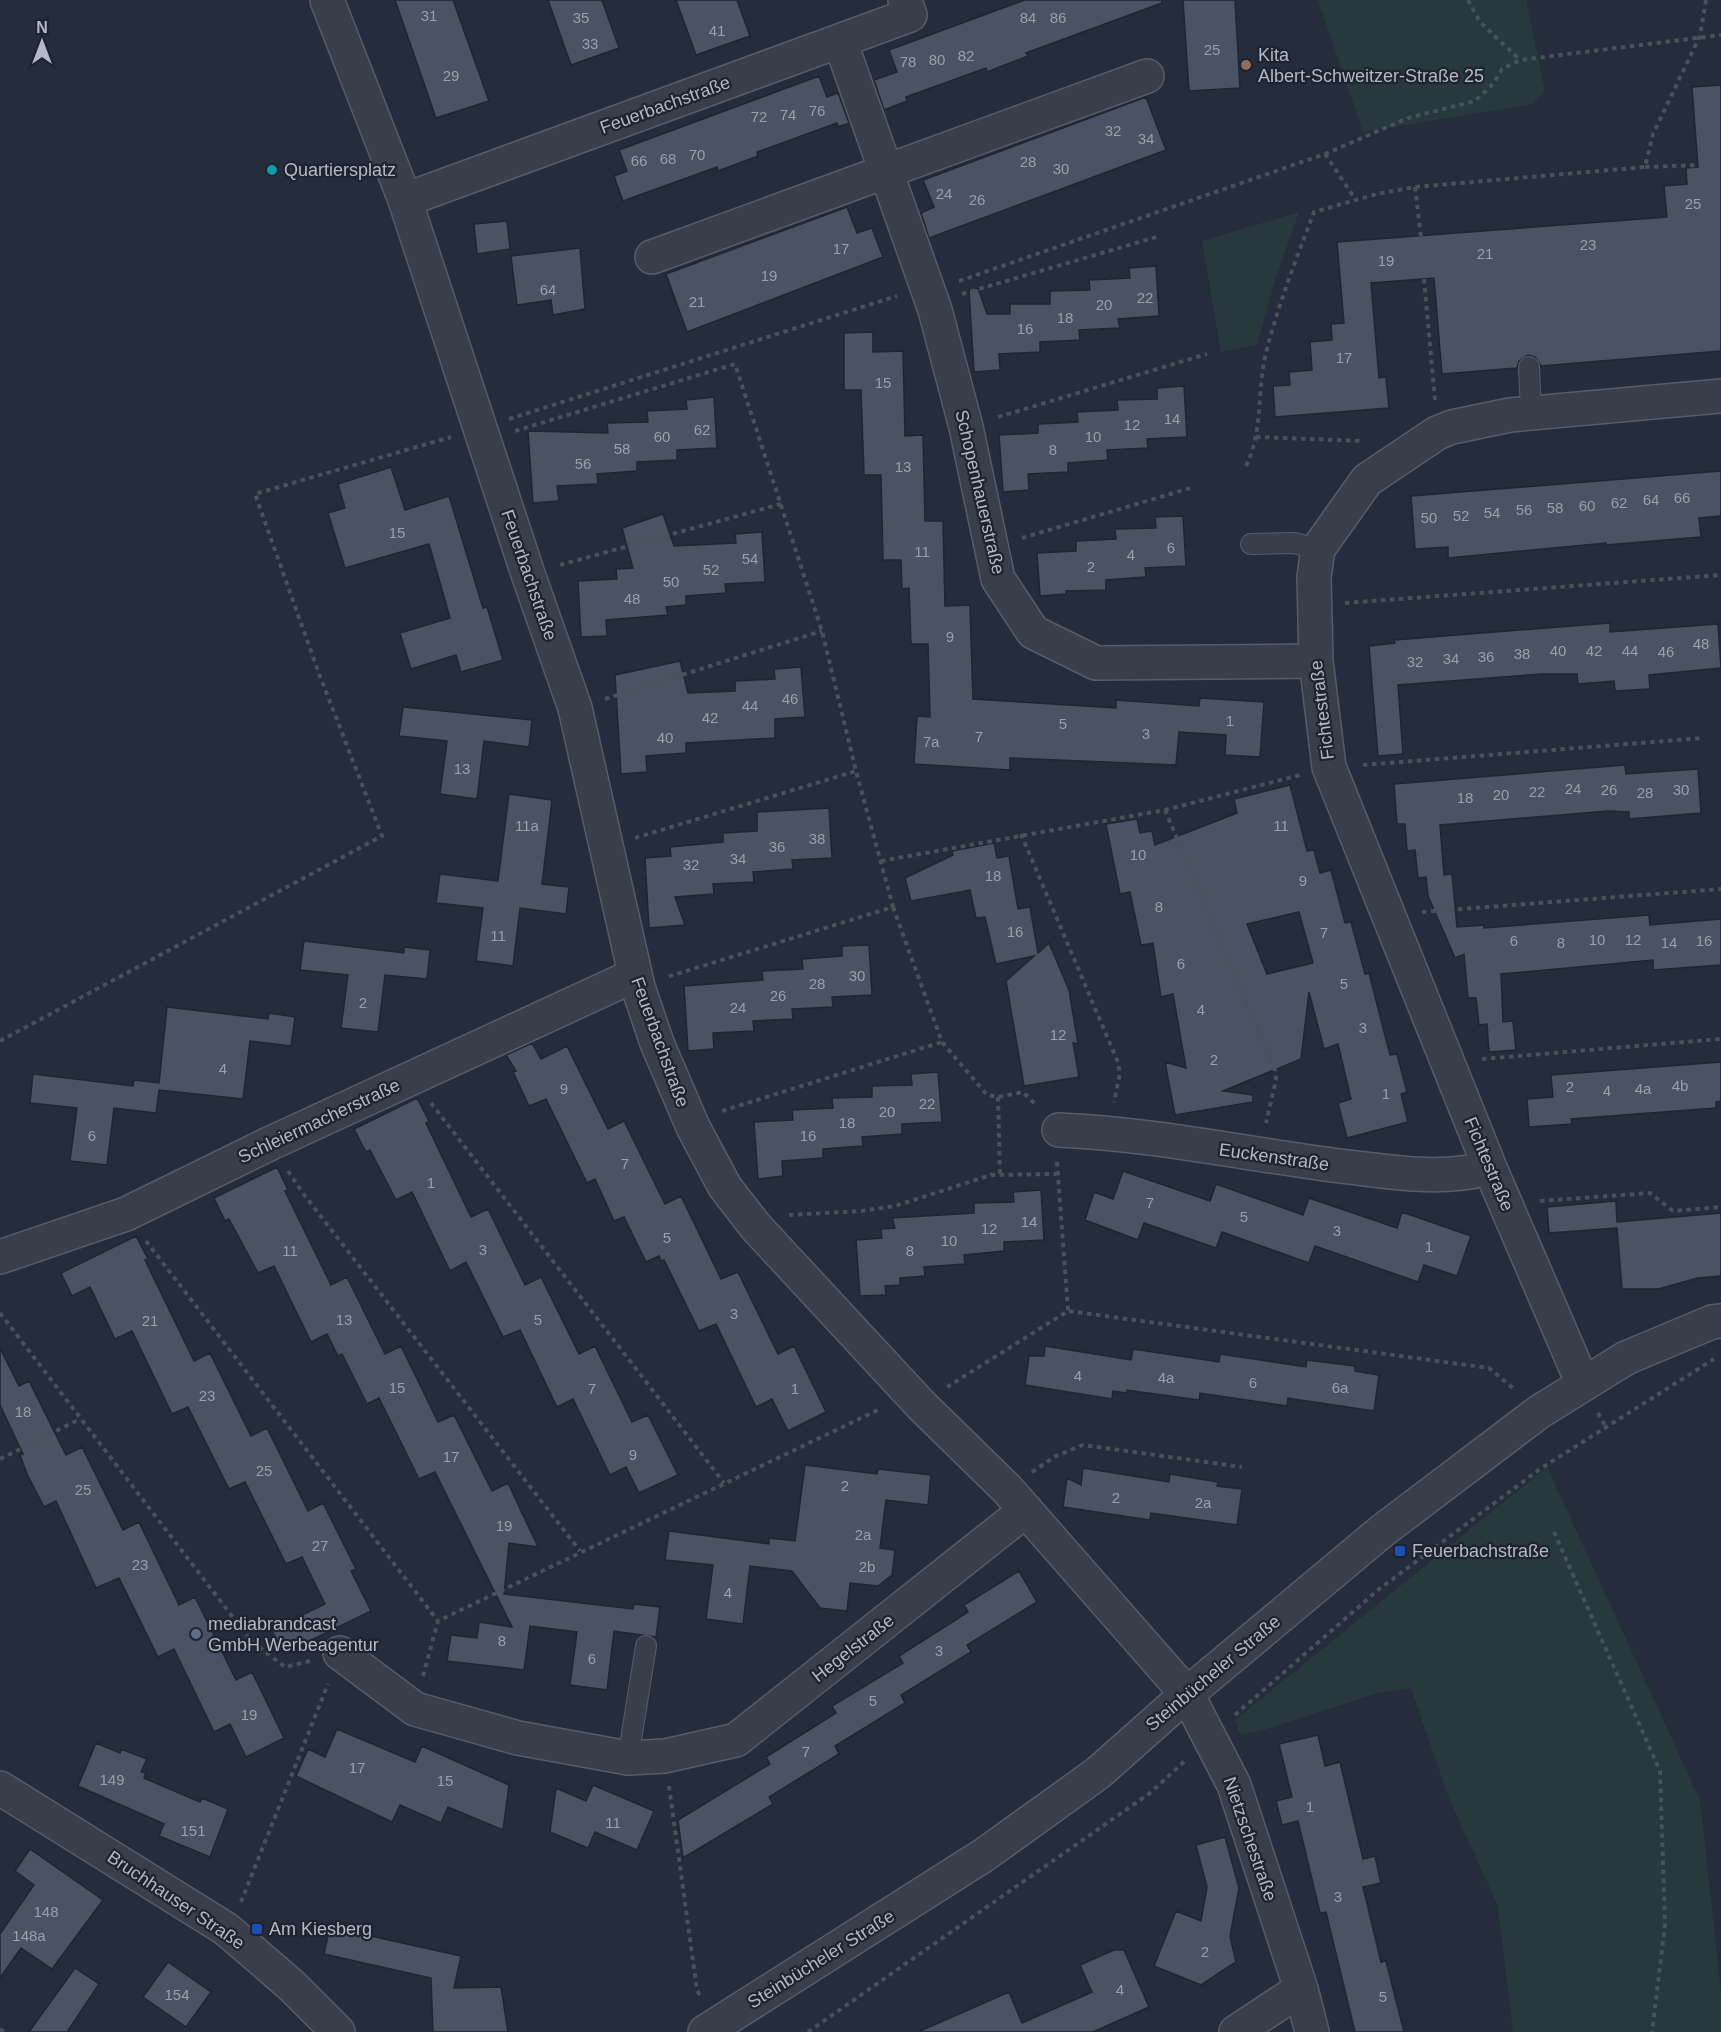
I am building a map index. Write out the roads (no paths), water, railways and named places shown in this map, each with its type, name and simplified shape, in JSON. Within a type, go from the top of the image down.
[{"type":"street","name":"Feuerbachstraße","points":[[327,0],[405,200],[528,574],[575,708],[635,975],[657,1043],[693,1127],[725,1186],[756,1227],[916,1399],[1016,1499],[1187,1694]]},
{"type":"street","name":"Feuerbachstraße","points":[[405,200],[909,15],[904,0]]},
{"type":"street","name":"Schopenhauerstraße","points":[[840,41],[932,303],[966,426],[998,579],[1033,632],[1096,663],[1316,661]]},
{"type":"street","points":[[652,257],[1147,75]]},
{"type":"street","name":"Fichtestraße","points":[[1583,1384],[1490,1168],[1329,767],[1316,661],[1314,577],[1318,549],[1367,480],[1452,427],[1531,412],[1721,396]]},
{"type":"street","name":"Schleiermacherstraße","points":[[0,1257],[126,1215],[415,1075],[635,975]]},
{"type":"street","name":"Euckenstraße","points":[[1059,1130],[1108,1132],[1259,1156],[1421,1175],[1460,1175],[1490,1168]]},
{"type":"street","name":"Steinbücheler Straße","points":[[705,2032],[984,1855],[1098,1773],[1187,1694],[1391,1524],[1539,1412],[1626,1358],[1712,1322],[1721,1321]]},
{"type":"street","name":"Hegelstraße","points":[[340,1653],[415,1709],[518,1738],[628,1758],[665,1756],[736,1740],[1016,1499]]},
{"type":"street","name":"Nietzschestraße","points":[[1187,1694],[1233,1785],[1301,1989],[1312,2032]]},
{"type":"street","name":"Bruchhauser Straße","points":[[0,1788],[226,1929],[291,1984],[338,2032]]},
{"type":"street","points":[[1236,2032],[1301,1989]]},
{"type":"lane","points":[[1529,367],[1531,412]]},
{"type":"lane","points":[[1251,544],[1294,543],[1318,549]]},
{"type":"lane","points":[[628,1758],[646,1646]]},
{"type":"place","name":"Kita Albert-Schweitzer-Straße 25","points":[[1246,65]]},
{"type":"place","name":"Quartiersplatz","points":[[272,170]]},
{"type":"place","name":"Feuerbachstraße","points":[[1400,1551]]},
{"type":"place","name":"mediabrandcast GmbH Werbeagentur","points":[[196,1634]]},
{"type":"place","name":"Am Kiesberg","points":[[257,1929]]}]
